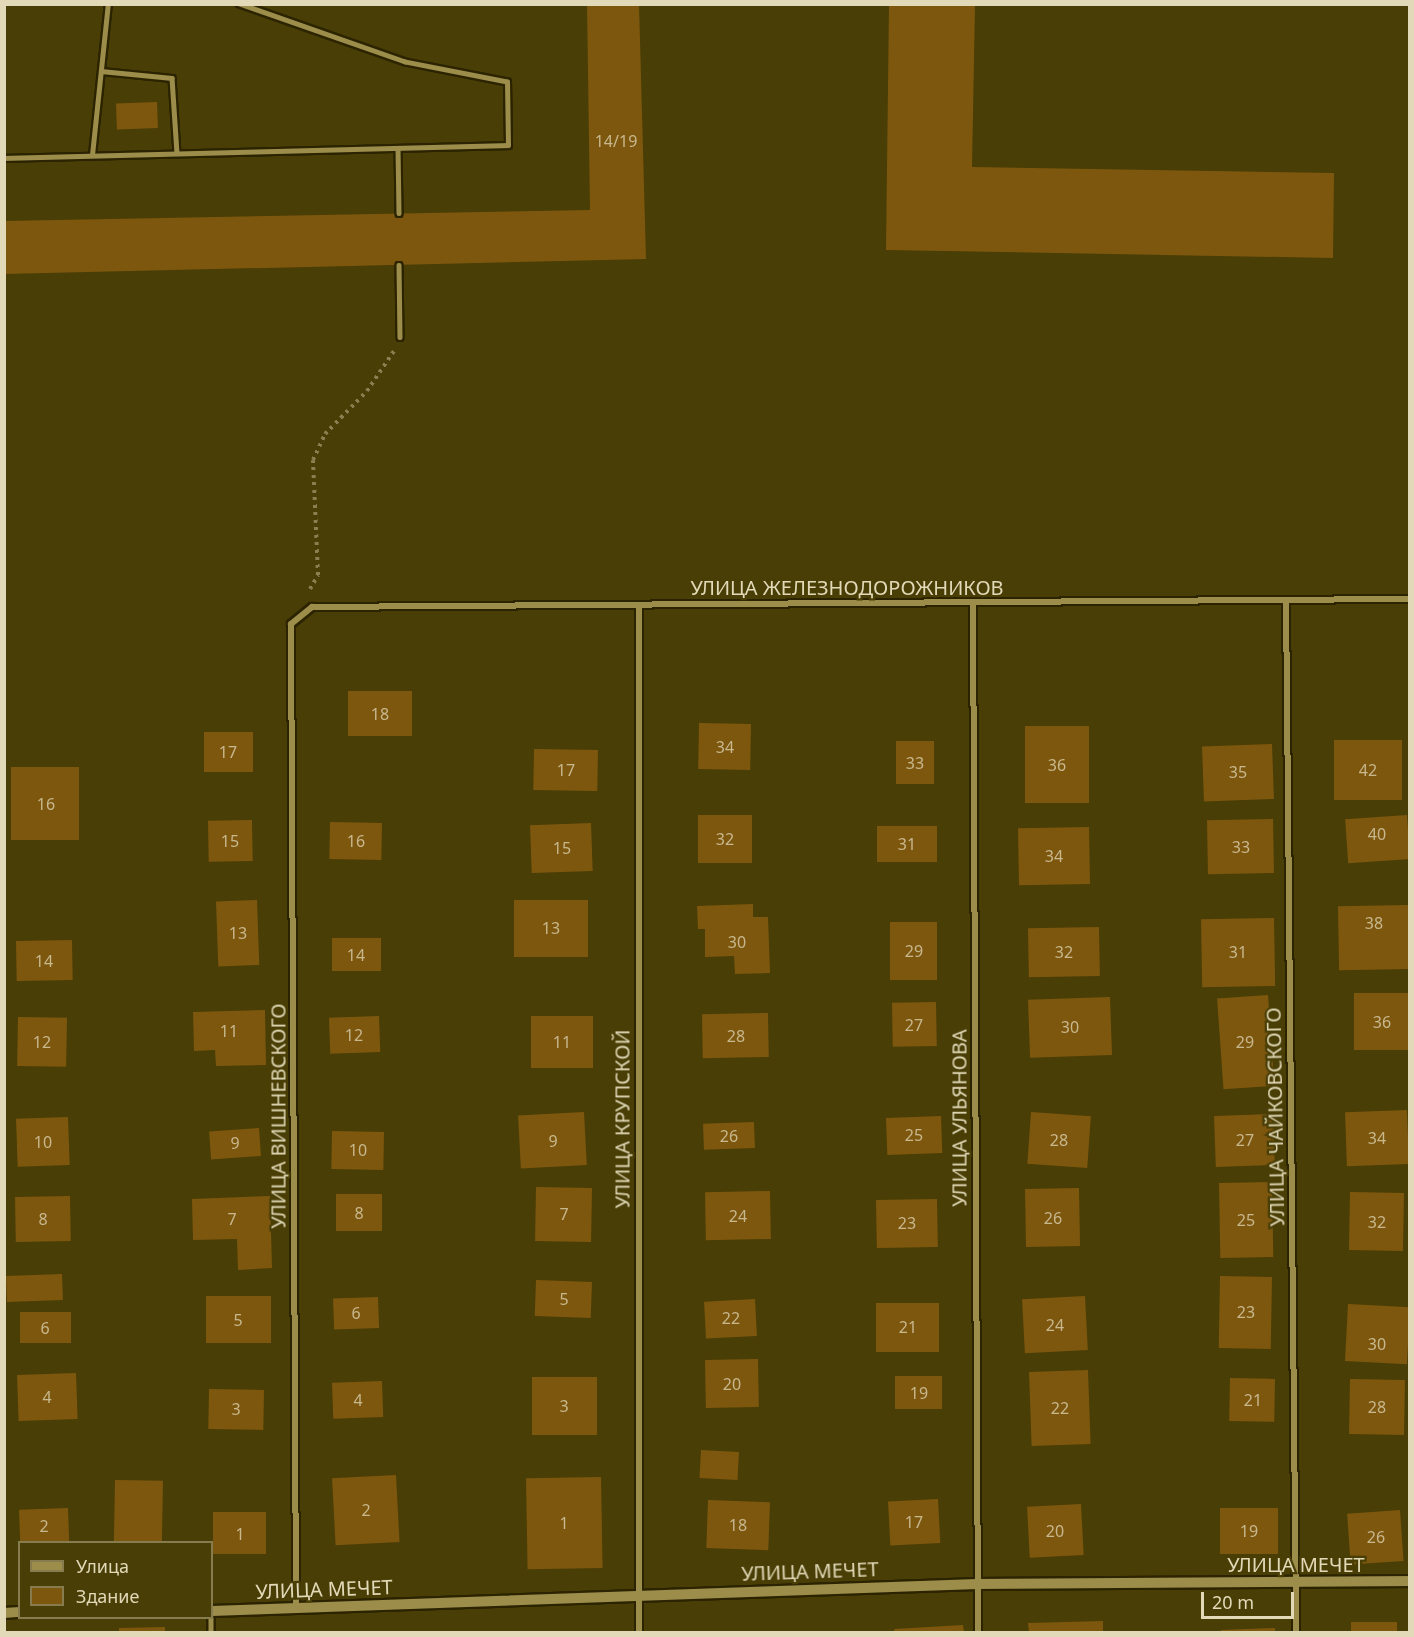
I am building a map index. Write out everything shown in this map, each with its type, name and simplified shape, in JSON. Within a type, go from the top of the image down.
[{"type":"street","name":"УЛИЦА ЖЕЛЕЗНОДОРОЖНИКОВ","points":[[291,624],[312,607],[1410,599]]},
{"type":"street","name":"УЛИЦА ЧАЙКОВСКОГО","points":[[1286,600],[1296,1632]]},
{"type":"street","name":"УЛИЦА УЛЬЯНОВА","points":[[973,602],[978,1632]]},
{"type":"street","name":"УЛИЦА КРУПСКОЙ","points":[[639,605],[637,1594],[639,1632]]},
{"type":"street","name":"УЛИЦА ВИШНЕВСКОГО","points":[[291,624],[296,1608]]},
{"type":"street","name":"УЛИЦА МЕЧЕТ","points":[[213,1611],[637,1594],[978,1584],[1410,1581]]},
{"type":"lane","points":[[92,155],[108,4]]},
{"type":"lane","points":[[4,158],[508,145],[507,82],[405,62],[238,4]]},
{"type":"lane","points":[[101,72],[172,78],[177,153]]},
{"type":"lane","points":[[398,148],[399,213]]},
{"type":"lane","points":[[399,265],[400,337]]},
{"type":"path","points":[[291,624],[318,574],[313,460],[325,434],[367,391],[400,337]]},
{"type":"building","points":[[587,4],[639,4],[646,259],[4,274],[4,221],[590,210]]},
{"type":"building","points":[[889,5],[975,5],[972,167],[1334,173],[1333,258],[886,250]]},
{"type":"building","points":[[157,102],[158,128],[117,129],[116,103]]},
{"type":"building","points":[[348,691],[412,691],[412,736],[348,736]]},
{"type":"building","points":[[699,723],[751,724],[750,770],[698,769]]},
{"type":"building","points":[[1025,726],[1089,726],[1089,803],[1025,803]]},
{"type":"building","points":[[204,732],[253,732],[253,772],[204,772]]},
{"type":"building","points":[[1334,740],[1402,740],[1402,800],[1334,800]]},
{"type":"building","points":[[896,741],[934,741],[934,784],[896,784]]},
{"type":"building","points":[[1272,744],[1274,799],[1204,801],[1202,746]]},
{"type":"building","points":[[534,749],[598,750],[597,791],[533,790]]},
{"type":"building","points":[[11,767],[79,767],[79,840],[11,840]]},
{"type":"building","points":[[698,815],[752,815],[752,863],[698,863]]},
{"type":"building","points":[[1407,815],[1410,859],[1348,863],[1345,819]]},
{"type":"building","points":[[1273,819],[1274,873],[1208,874],[1207,820]]},
{"type":"building","points":[[252,820],[253,861],[209,862],[208,821]]},
{"type":"building","points":[[330,822],[382,823],[381,860],[329,859]]},
{"type":"building","points":[[591,823],[593,871],[532,873],[530,825]]},
{"type":"building","points":[[877,826],[937,826],[937,862],[877,862]]},
{"type":"building","points":[[1089,827],[1090,884],[1019,885],[1018,828]]},
{"type":"building","points":[[257,900],[259,965],[218,966],[216,901]]},
{"type":"building","points":[[514,900],[588,900],[588,957],[514,957]]},
{"type":"building","points":[[753,904],[753,917],[768,917],[770,973],[735,974],[734,956],[705,957],[705,929],[698,929],[697,906]]},
{"type":"building","points":[[1409,905],[1410,969],[1339,970],[1338,906]]},
{"type":"building","points":[[1274,918],[1275,986],[1202,987],[1201,919]]},
{"type":"building","points":[[890,922],[937,922],[937,980],[890,980]]},
{"type":"building","points":[[1099,927],[1100,976],[1029,977],[1028,928]]},
{"type":"building","points":[[332,938],[381,938],[381,971],[332,971]]},
{"type":"building","points":[[72,940],[73,980],[17,981],[16,941]]},
{"type":"building","points":[[1354,993],[1410,993],[1410,1050],[1354,1050]]},
{"type":"building","points":[[1268,995],[1274,1086],[1223,1089],[1217,999]]},
{"type":"building","points":[[1110,997],[1112,1055],[1030,1058],[1028,1000]]},
{"type":"building","points":[[936,1002],[937,1046],[893,1047],[892,1003]]},
{"type":"building","points":[[265,1010],[266,1065],[216,1066],[215,1050],[194,1051],[193,1012]]},
{"type":"building","points":[[768,1013],[769,1057],[703,1058],[702,1014]]},
{"type":"building","points":[[379,1016],[380,1052],[330,1054],[329,1018]]},
{"type":"building","points":[[531,1016],[593,1016],[593,1068],[531,1068]]},
{"type":"building","points":[[18,1017],[67,1018],[66,1067],[17,1066]]},
{"type":"building","points":[[1407,1110],[1409,1164],[1347,1166],[1345,1112]]},
{"type":"building","points":[[584,1112],[587,1165],[521,1168],[518,1115]]},
{"type":"building","points":[[1031,1112],[1091,1116],[1087,1168],[1027,1164]]},
{"type":"building","points":[[1273,1114],[1275,1165],[1216,1167],[1214,1116]]},
{"type":"building","points":[[941,1116],[942,1153],[887,1155],[886,1118]]},
{"type":"building","points":[[68,1117],[70,1165],[18,1167],[16,1119]]},
{"type":"building","points":[[754,1122],[755,1148],[704,1150],[703,1124]]},
{"type":"building","points":[[259,1128],[261,1156],[211,1159],[209,1131]]},
{"type":"building","points":[[332,1131],[384,1132],[383,1170],[331,1169]]},
{"type":"building","points":[[1272,1182],[1273,1257],[1220,1258],[1219,1183]]},
{"type":"building","points":[[536,1187],[592,1188],[591,1242],[535,1241]]},
{"type":"building","points":[[1079,1188],[1080,1246],[1026,1247],[1025,1189]]},
{"type":"building","points":[[770,1191],[771,1239],[706,1240],[705,1192]]},
{"type":"building","points":[[1350,1192],[1404,1193],[1403,1251],[1349,1250]]},
{"type":"building","points":[[336,1194],[382,1194],[382,1231],[336,1231]]},
{"type":"building","points":[[70,1196],[71,1241],[16,1242],[15,1197]]},
{"type":"building","points":[[270,1196],[272,1268],[238,1270],[237,1239],[193,1240],[192,1199]]},
{"type":"building","points":[[937,1199],[938,1247],[877,1248],[876,1200]]},
{"type":"building","points":[[62,1274],[63,1300],[7,1302],[6,1276]]},
{"type":"building","points":[[1220,1276],[1272,1277],[1271,1349],[1219,1348]]},
{"type":"building","points":[[536,1280],[592,1282],[591,1318],[535,1316]]},
{"type":"building","points":[[206,1296],[271,1296],[271,1343],[206,1343]]},
{"type":"building","points":[[1085,1296],[1088,1350],[1025,1353],[1022,1299]]},
{"type":"building","points":[[378,1297],[379,1328],[334,1330],[333,1299]]},
{"type":"building","points":[[755,1299],[757,1336],[706,1339],[704,1302]]},
{"type":"building","points":[[876,1303],[939,1303],[939,1352],[876,1352]]},
{"type":"building","points":[[1348,1304],[1410,1307],[1407,1364],[1345,1361]]},
{"type":"building","points":[[20,1312],[71,1312],[71,1343],[20,1343]]},
{"type":"building","points":[[758,1359],[759,1407],[706,1408],[705,1360]]},
{"type":"building","points":[[1088,1370],[1091,1444],[1032,1446],[1029,1372]]},
{"type":"building","points":[[76,1373],[78,1419],[19,1421],[17,1375]]},
{"type":"building","points":[[895,1376],[942,1376],[942,1409],[895,1409]]},
{"type":"building","points":[[532,1377],[597,1377],[597,1435],[532,1435]]},
{"type":"building","points":[[1230,1378],[1275,1379],[1274,1422],[1229,1421]]},
{"type":"building","points":[[1350,1379],[1405,1380],[1404,1435],[1349,1434]]},
{"type":"building","points":[[382,1381],[383,1417],[333,1419],[332,1383]]},
{"type":"building","points":[[209,1389],[264,1390],[263,1430],[208,1429]]},
{"type":"building","points":[[701,1450],[739,1452],[737,1480],[700,1478]]},
{"type":"building","points":[[396,1475],[400,1542],[336,1545],[332,1478]]},
{"type":"building","points":[[601,1477],[603,1568],[528,1569],[526,1478]]},
{"type":"building","points":[[115,1480],[163,1481],[162,1541],[114,1541]]},
{"type":"building","points":[[938,1499],[940,1543],[890,1546],[888,1502]]},
{"type":"building","points":[[708,1500],[770,1502],[768,1550],[706,1548]]},
{"type":"building","points":[[1081,1504],[1084,1555],[1030,1558],[1027,1507]]},
{"type":"building","points":[[68,1508],[69,1541],[20,1541],[19,1510]]},
{"type":"building","points":[[1220,1508],[1278,1508],[1278,1554],[1220,1554]]},
{"type":"building","points":[[1400,1510],[1404,1561],[1351,1565],[1347,1514]]},
{"type":"building","points":[[213,1512],[266,1512],[266,1554],[213,1554]]},
{"type":"building","points":[[1103,1621],[1103,1632],[1029,1632],[1028,1623]]},
{"type":"building","points":[[1351,1622],[1397,1622],[1397,1632],[1351,1632]]},
{"type":"building","points":[[963,1625],[964,1632],[895,1632],[894,1629]]},
{"type":"building","points":[[165,1627],[165,1632],[119,1632],[119,1628]]},
{"type":"building","points":[[1275,1628],[1275,1632],[1221,1632],[1221,1630]]}]
